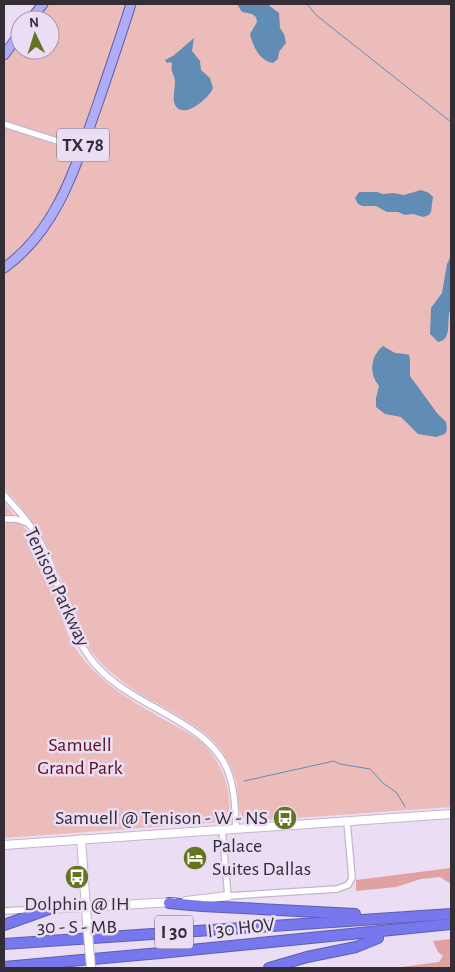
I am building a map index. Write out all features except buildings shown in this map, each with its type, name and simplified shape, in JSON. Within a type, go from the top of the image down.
[{"type":"highway","points":[[169,903],[398,917]]},
{"type":"highway","points":[[4,925],[49,909]]},
{"type":"highway","name":"I 30","points":[[73,968],[378,938],[431,924],[451,914]]},
{"type":"highway","name":"I 30","points":[[4,944],[398,917],[451,930]]},
{"type":"highway","name":"I 30 HOV","points":[[4,967],[278,942],[431,924],[451,924]]},
{"type":"highway","points":[[4,950],[82,938]]},
{"type":"highway","points":[[269,968],[307,957],[356,947],[378,938]]},
{"type":"main road","name":"TX 78","points":[[4,268],[30,245],[50,220],[68,185],[132,4]]},
{"type":"main road","points":[[4,845],[451,814]]},
{"type":"main road","points":[[81,840],[90,968]]},
{"type":"main road","points":[[49,909],[169,903],[228,896]]},
{"type":"street","points":[[4,124],[82,149]]},
{"type":"street","name":"Tenison Parkway","points":[[4,495],[30,524],[40,540],[70,623],[98,668],[130,694],[197,732],[216,750],[227,769],[231,782],[234,794],[236,828]]},
{"type":"street","points":[[4,519],[16,519],[30,524]]},
{"type":"street","points":[[222,829],[228,896],[337,889],[348,885],[352,878],[347,821]]},
{"type":"street","points":[[4,911],[49,909]]},
{"type":"green space","points":[[48,4],[128,4],[66,184],[56,205],[21,249],[4,263],[4,64],[10,56],[10,60],[60,60],[60,10],[44,10]]},
{"type":"green space","points":[[137,4],[451,4],[451,807],[253,821],[245,820],[240,812],[236,781],[230,765],[216,744],[192,724],[120,680],[95,656],[76,624],[61,578],[46,544],[27,515],[4,488],[4,272],[27,255],[36,245],[53,223],[67,199]]},
{"type":"green space","name":"Samuell Grand Park","points":[[4,502],[28,532],[43,557],[68,634],[80,655],[92,669],[119,692],[198,739],[213,755],[223,774],[229,794],[229,816],[224,822],[4,838]]},
{"type":"shaded area","points":[[451,868],[451,884],[440,877],[421,879],[396,887],[356,891],[356,880]]},
{"type":"shaded area","points":[[451,939],[451,968],[394,968],[439,962],[443,956],[438,952],[433,941]]},
{"type":"water","points":[[237,4],[267,4],[279,13],[280,28],[286,43],[279,52],[278,59],[273,63],[264,59],[253,44],[250,34],[257,22],[256,17],[242,12]]},
{"type":"water","points":[[194,38],[192,51],[200,61],[201,70],[210,78],[213,88],[200,103],[188,110],[182,110],[177,108],[174,102],[175,82],[172,64],[171,62],[167,63],[165,60],[173,56]]},
{"type":"water","points":[[421,190],[433,197],[431,212],[423,217],[413,214],[405,215],[398,212],[387,212],[376,206],[362,206],[358,204],[355,198],[359,192],[404,195]]},
{"type":"water","points":[[451,255],[451,308],[449,312],[448,333],[443,340],[438,342],[430,334],[431,308],[442,293],[447,264]]},
{"type":"water","points":[[383,346],[395,353],[409,355],[410,376],[437,413],[446,422],[447,430],[445,434],[436,437],[418,434],[401,417],[385,414],[376,407],[379,386],[372,371],[372,365],[375,355]]},
{"type":"waterway","points":[[307,4],[316,15],[451,122]]},
{"type":"waterway","points":[[244,781],[334,761],[340,764],[370,769],[383,783],[397,793],[405,807]]},
{"type":"place","name":"Samuell @ Tenison - W - NS","points":[[285,818]]},
{"type":"place","name":"Palace Suites Dallas","points":[[195,858]]},
{"type":"place","name":"Dolphin @ IH 30 - S - MB","points":[[77,877]]}]
